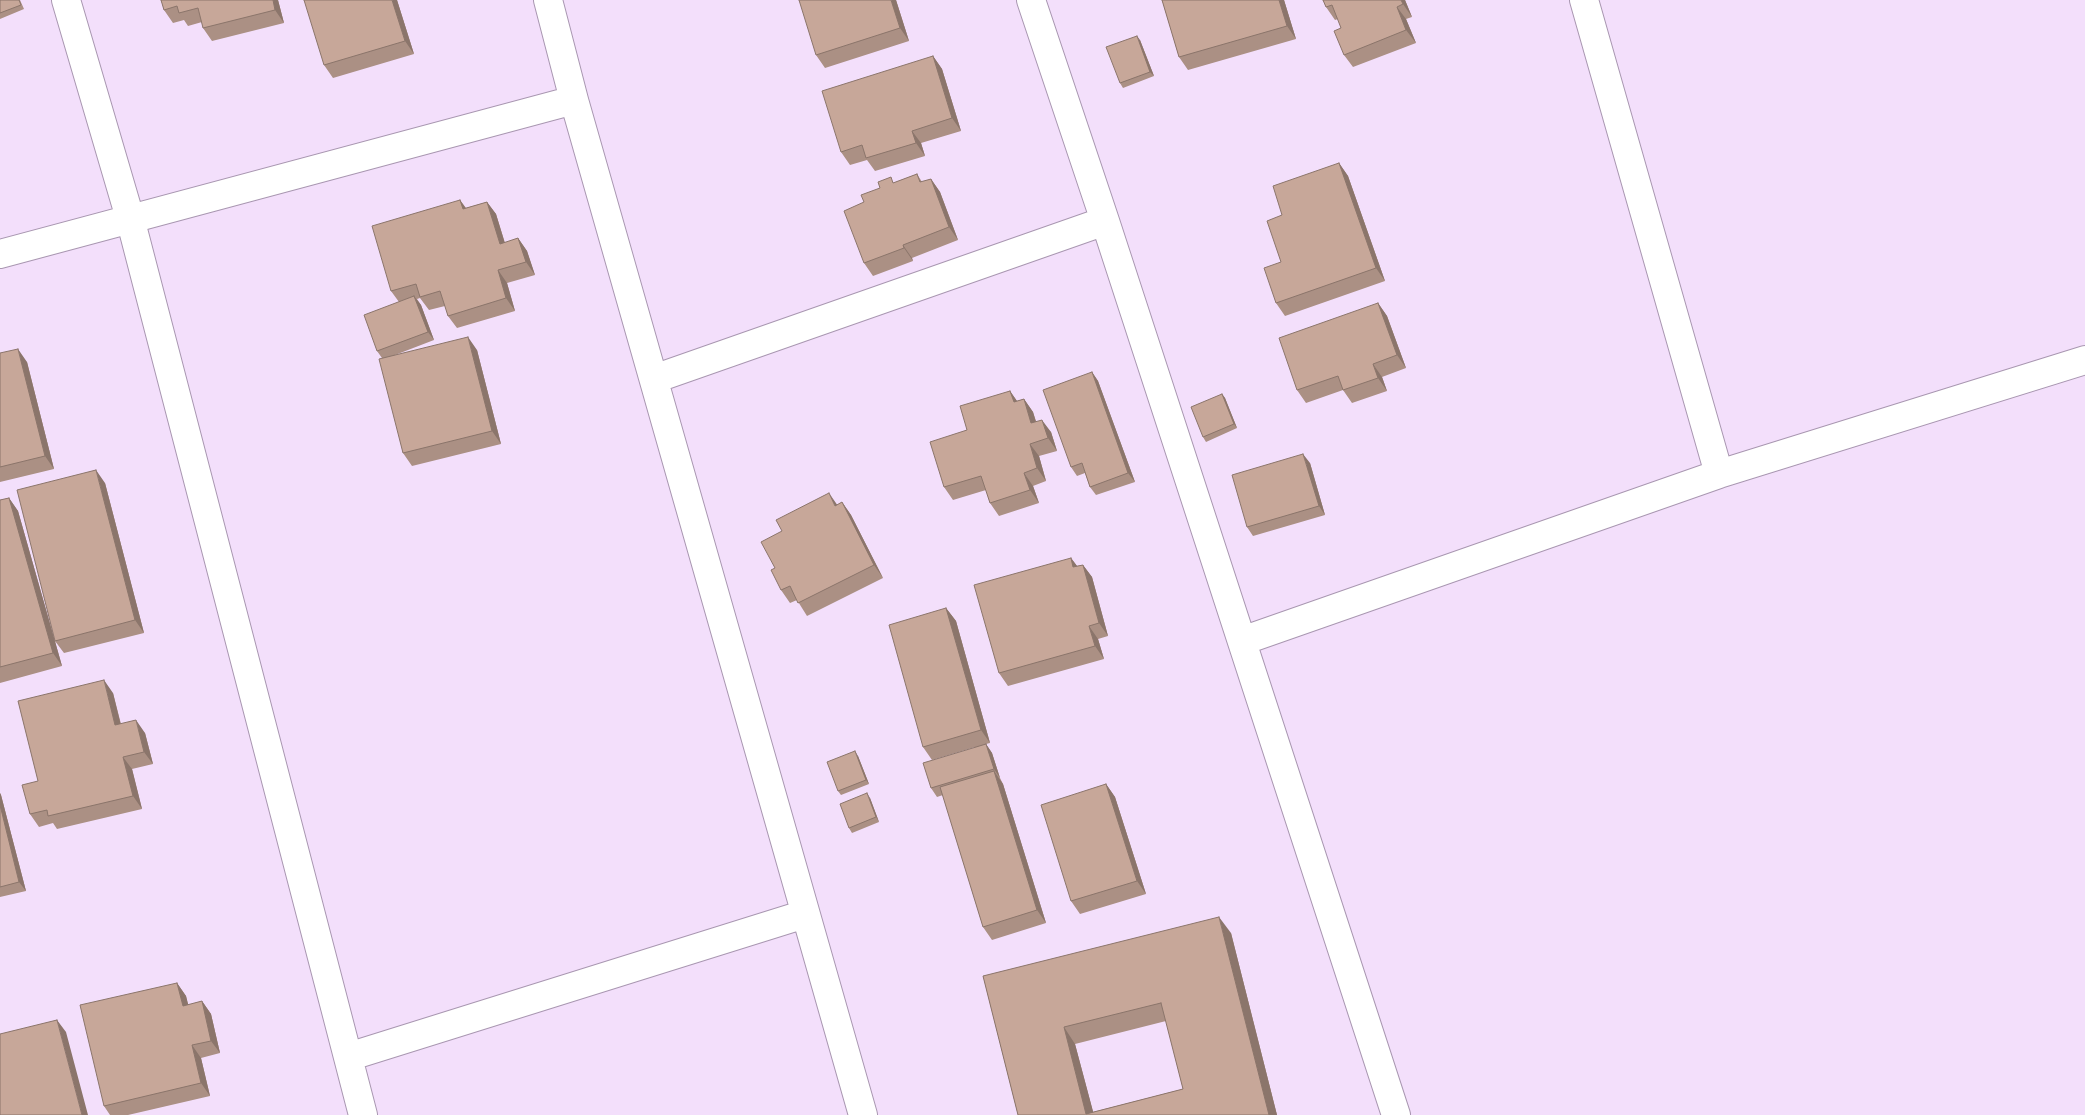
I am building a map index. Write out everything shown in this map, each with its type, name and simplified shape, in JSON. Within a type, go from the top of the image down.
[{"type":"street","points":[[66,0],[130,218],[363,1115]]},
{"type":"street","points":[[548,0],[574,100],[863,1115]]},
{"type":"street","points":[[1031,0],[1105,221],[1396,1115]]},
{"type":"street","points":[[1584,0],[1719,474]]},
{"type":"street","points":[[0,254],[574,100]]},
{"type":"street","points":[[654,378],[1105,221]]},
{"type":"street","points":[[1242,641],[1719,474],[2084,365]]},
{"type":"street","points":[[348,1058],[805,914]]},
{"type":"building","points":[[0,0],[19,0],[21,5],[0,13]]},
{"type":"building","points":[[161,0],[273,0],[275,10],[203,28],[198,8],[179,13],[177,6],[164,10]]},
{"type":"building","points":[[304,0],[392,0],[405,41],[324,65]]},
{"type":"building","points":[[799,0],[891,0],[900,28],[816,55]]},
{"type":"building","points":[[1162,0],[1279,0],[1287,26],[1179,57]]},
{"type":"building","points":[[1323,0],[1401,0],[1403,4],[1397,7],[1406,30],[1344,55],[1334,31],[1341,28],[1332,5],[1326,7]]},
{"type":"building","points":[[1137,36],[1150,72],[1120,83],[1106,47]]},
{"type":"building","points":[[933,56],[952,118],[912,131],[916,143],[866,158],[862,145],[841,152],[822,91]]},
{"type":"building","points":[[1339,163],[1376,268],[1276,303],[1264,268],[1281,262],[1267,221],[1282,215],[1273,186]]},
{"type":"building","points":[[917,174],[920,182],[931,179],[949,227],[903,245],[904,248],[864,263],[844,211],[864,202],[861,195],[880,188],[878,182],[891,177],[893,183]]},
{"type":"building","points":[[460,200],[463,209],[487,202],[500,244],[518,238],[526,262],[498,270],[506,298],[448,316],[440,291],[420,297],[416,284],[391,291],[372,226]]},
{"type":"building","points":[[414,296],[428,332],[377,351],[364,315]]},
{"type":"building","points":[[1378,303],[1397,355],[1373,364],[1378,378],[1343,390],[1338,376],[1297,390],[1279,338]]},
{"type":"building","points":[[468,337],[492,431],[403,453],[379,359]]},
{"type":"building","points":[[18,349],[45,456],[0,467],[0,353]]},
{"type":"building","points":[[1092,372],[1128,473],[1090,487],[1082,463],[1071,467],[1043,390]]},
{"type":"building","points":[[1010,391],[1014,402],[1024,399],[1031,423],[1042,420],[1048,438],[1030,444],[1037,468],[1024,473],[1030,490],[990,503],[981,476],[944,487],[930,442],[967,430],[960,406]]},
{"type":"building","points":[[1222,394],[1234,424],[1203,437],[1191,407]]},
{"type":"building","points":[[1303,454],[1319,506],[1247,527],[1232,475]]},
{"type":"building","points":[[96,470],[135,620],[55,641],[17,490]]},
{"type":"building","points":[[829,493],[835,506],[842,502],[874,565],[798,603],[790,586],[781,590],[771,570],[775,568],[761,542],[782,531],[776,520]]},
{"type":"building","points":[[9,498],[53,653],[0,667],[0,500]]},
{"type":"building","points":[[1071,558],[1073,567],[1083,565],[1099,623],[1089,626],[1095,646],[999,673],[974,585]]},
{"type":"building","points":[[946,608],[981,730],[923,747],[889,625]]},
{"type":"building","points":[[104,680],[115,725],[136,720],[144,752],[123,757],[133,796],[48,816],[47,810],[30,814],[22,785],[38,781],[18,701]]},
{"type":"building","points":[[986,744],[994,769],[931,788],[923,763]]},
{"type":"building","points":[[855,751],[866,780],[838,791],[827,762]]},
{"type":"building","points":[[994,771],[1037,910],[983,927],[940,787]]},
{"type":"building","points":[[1106,784],[1137,881],[1071,901],[1041,805]]},
{"type":"building","points":[[867,793],[876,817],[849,828],[840,804]]},
{"type":"building","points":[[0,805],[19,882],[0,887]]},
{"type":"building","points":[[1219,917],[1269,1115],[1018,1115],[983,976]],"holes":[[[1161,1003],[1183,1089],[1086,1114],[1064,1027]]]},
{"type":"building","points":[[177,983],[183,1006],[202,1001],[211,1041],[192,1045],[201,1083],[104,1106],[80,1005]]},
{"type":"building","points":[[57,1020],[82,1115],[0,1115],[0,1034]]}]
